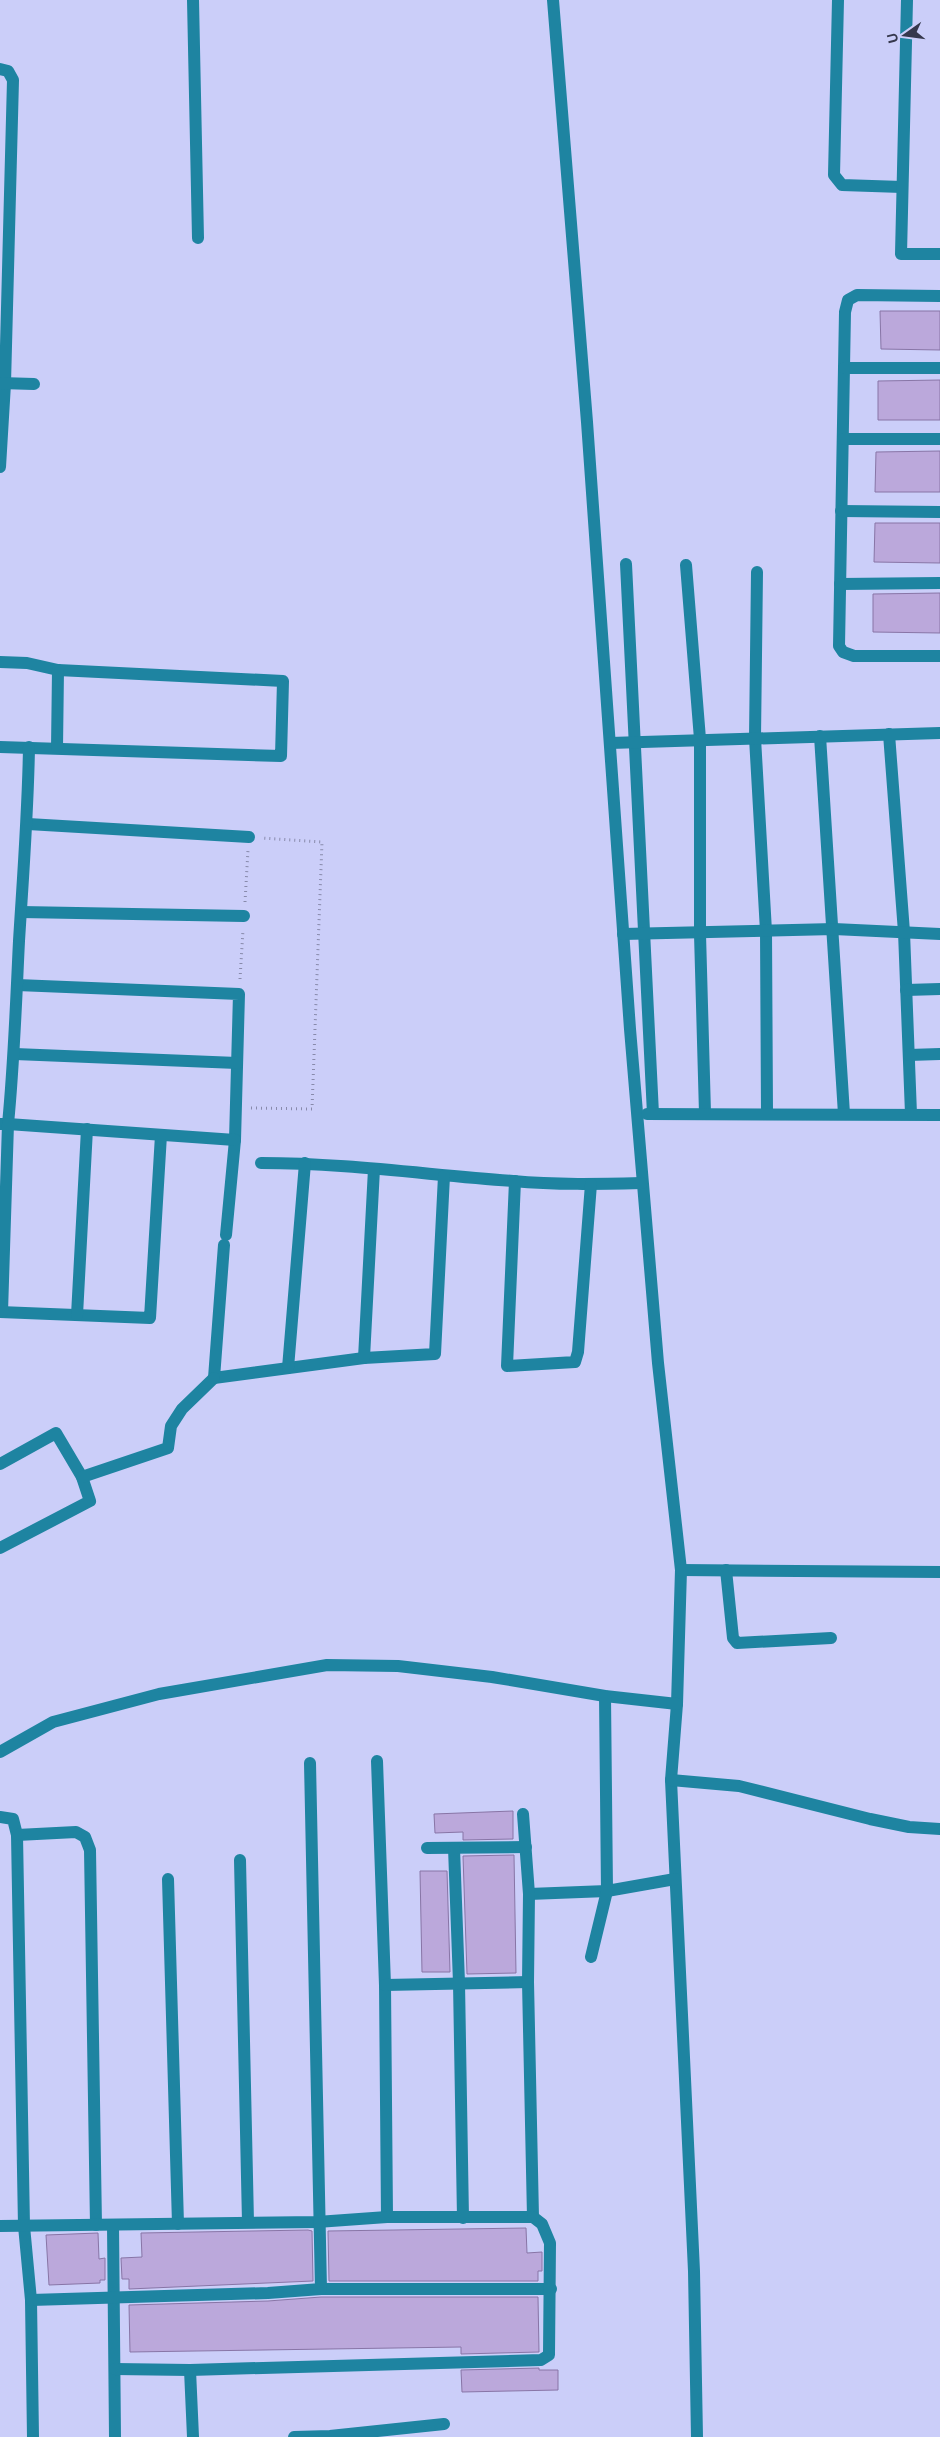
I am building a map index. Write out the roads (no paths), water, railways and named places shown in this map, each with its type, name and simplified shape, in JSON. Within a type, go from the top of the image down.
[{"type":"street","points":[[553,0],[588,432],[642,1183],[658,1363],[681,1570],[677,1704],[671,1780],[694,2271],[697,2437]]},
{"type":"street","points":[[838,0],[834,175],[842,185],[902,188]]},
{"type":"street","points":[[907,0],[901,255],[940,254]]},
{"type":"street","points":[[193,4],[198,238]]},
{"type":"street","points":[[0,69],[8,71],[13,80],[0,467]]},
{"type":"street","points":[[940,296],[857,295],[848,300],[844,368],[839,646],[843,652],[854,656],[940,656]]},
{"type":"street","points":[[844,368],[940,368]]},
{"type":"street","points":[[3,383],[34,384]]},
{"type":"street","points":[[843,439],[940,439]]},
{"type":"street","points":[[841,512],[940,512]]},
{"type":"street","points":[[626,564],[646,934],[653,1114]]},
{"type":"street","points":[[686,565],[700,739],[700,934],[705,1113]]},
{"type":"street","points":[[756,572],[755,738],[766,931],[767,1113]]},
{"type":"street","points":[[840,584],[940,584]]},
{"type":"street","points":[[0,662],[27,663],[58,670],[283,680],[281,756],[0,746]]},
{"type":"street","points":[[57,748],[58,670]]},
{"type":"street","points":[[610,743],[940,733]]},
{"type":"street","points":[[889,734],[904,932],[911,1114]]},
{"type":"street","points":[[820,736],[834,929],[844,1114]]},
{"type":"street","points":[[29,747],[28,824],[21,912],[15,1054],[4,1124],[1,1312],[150,1318],[160,1134]]},
{"type":"street","points":[[28,824],[249,837]]},
{"type":"street","points":[[21,912],[244,916]]},
{"type":"street","points":[[623,934],[700,934],[834,929],[940,934]]},
{"type":"street","points":[[17,985],[239,994],[235,1140],[214,1378]]},
{"type":"street","points":[[906,990],[940,989]]},
{"type":"street","points":[[15,1054],[237,1063]]},
{"type":"street","points":[[908,1055],[940,1054]]},
{"type":"street","points":[[637,1114],[940,1115]]},
{"type":"street","points":[[4,1124],[235,1140]]},
{"type":"street","points":[[76,1315],[87,1129]]},
{"type":"street","points":[[261,1163],[305,1163],[516,1182],[642,1183]]},
{"type":"street","points":[[288,1368],[305,1163]]},
{"type":"street","points":[[364,1358],[374,1169]]},
{"type":"street","points":[[82,1477],[168,1448],[172,1426],[182,1409],[214,1378],[364,1358],[435,1354],[444,1176]]},
{"type":"street","points":[[516,1182],[507,1366],[575,1362],[578,1352],[591,1184]]},
{"type":"street","points":[[0,1464],[56,1433],[82,1477],[90,1500],[0,1548]]},
{"type":"street","points":[[681,1570],[940,1572]]},
{"type":"street","points":[[726,1570],[733,1638],[738,1643],[831,1638]]},
{"type":"street","points":[[0,1752],[53,1722],[62,1719],[159,1694],[327,1665],[398,1666],[492,1676],[605,1696],[677,1704]]},
{"type":"street","points":[[591,1957],[607,1891],[605,1696]]},
{"type":"street","points":[[377,1761],[385,1985],[387,2217]]},
{"type":"street","points":[[310,1763],[320,2289]]},
{"type":"street","points":[[671,1780],[739,1786],[870,1819],[940,1829]]},
{"type":"street","points":[[523,1814],[529,1894],[528,1982],[533,2217]]},
{"type":"street","points":[[0,1816],[13,1819],[17,1836],[24,2226],[31,2300],[33,2437]]},
{"type":"street","points":[[17,1836],[76,1832],[86,1838],[90,1850],[96,2225]]},
{"type":"street","points":[[427,1848],[526,1847]]},
{"type":"street","points":[[454,1848],[459,1983],[463,2218]]},
{"type":"street","points":[[240,1860],[248,2222]]},
{"type":"street","points":[[168,1879],[178,2224]]},
{"type":"street","points":[[529,1894],[607,1891],[676,1879]]},
{"type":"street","points":[[385,1985],[528,1982]]},
{"type":"street","points":[[0,2226],[318,2222],[387,2217],[533,2217],[542,2224],[550,2243],[549,2355],[541,2360],[190,2370],[115,2369]]},
{"type":"street","points":[[113,2225],[115,2437]]},
{"type":"street","points":[[31,2300],[114,2296],[268,2293],[320,2289],[550,2289]]},
{"type":"street","points":[[190,2370],[193,2437]]},
{"type":"street","points":[[294,2437],[330,2436],[444,2424]]}]
